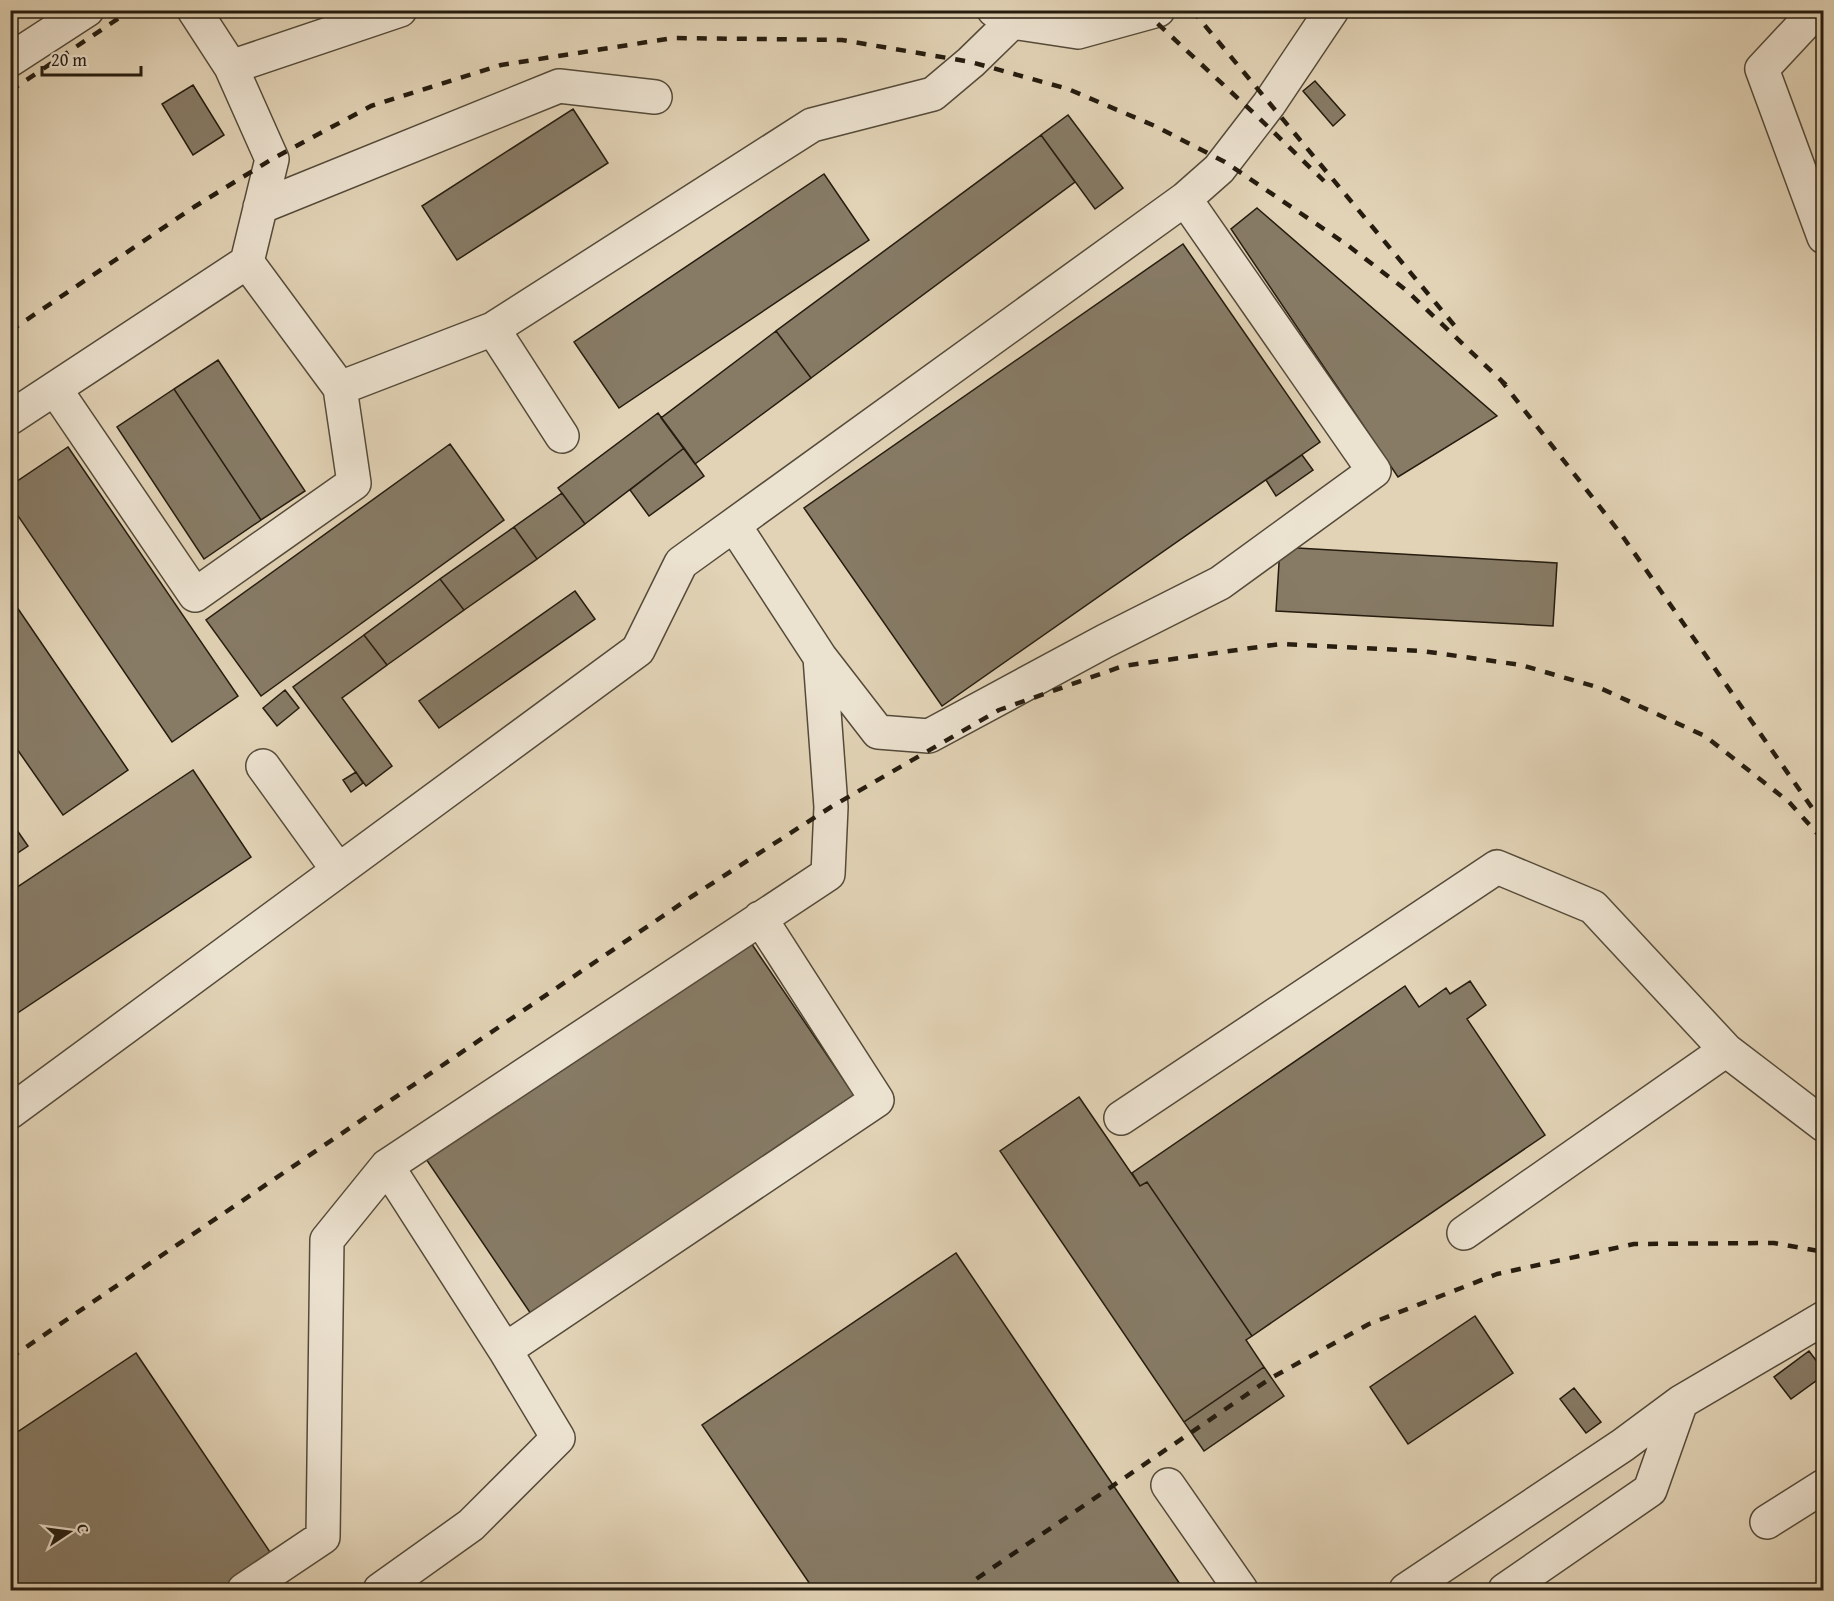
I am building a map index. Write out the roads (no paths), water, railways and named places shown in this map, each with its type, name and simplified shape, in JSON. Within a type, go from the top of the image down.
[{"type":"lane","points":[[10,60],[87,10]]},
{"type":"lane","points":[[10,418],[248,262],[272,159],[231,67],[194,10]]},
{"type":"lane","points":[[231,67],[400,10]]},
{"type":"lane","points":[[340,388],[493,329],[812,125],[933,94],[971,62],[1003,16],[1078,32],[1158,10]]},
{"type":"lane","points":[[10,1112],[638,650],[681,563],[1185,199],[1219,170],[1269,104],[1332,10]]},
{"type":"lane","points":[[1816,10],[1762,69],[1824,237]]},
{"type":"lane","points":[[260,207],[559,87],[656,97]]},
{"type":"lane","points":[[734,525],[820,657],[878,732],[929,736],[1105,641],[1220,583],[1374,471],[1185,199]]},
{"type":"lane","points":[[55,389],[195,595],[354,483],[340,388],[248,262]]},
{"type":"lane","points":[[493,329],[562,436]]},
{"type":"lane","points":[[244,1590],[323,1537],[327,1240],[387,1166],[828,874],[831,807],[820,657]]},
{"type":"lane","points":[[263,766],[338,870]]},
{"type":"lane","points":[[1121,1118],[1497,867],[1593,907],[1726,1050],[1824,1125]]},
{"type":"lane","points":[[505,1350],[877,1100],[760,918]]},
{"type":"lane","points":[[1464,1233],[1726,1050]]},
{"type":"lane","points":[[380,1590],[471,1525],[558,1438],[505,1350],[387,1166]]},
{"type":"lane","points":[[1406,1590],[1623,1445],[1681,1402],[1824,1318]]},
{"type":"lane","points":[[1505,1590],[1650,1490],[1681,1402]]},
{"type":"lane","points":[[1168,1485],[1241,1590]]},
{"type":"lane","points":[[1767,1522],[1824,1486]]},
{"type":"railway","points":[[10,91],[131,10]]},
{"type":"railway","points":[[1143,10],[1324,181]]},
{"type":"railway","points":[[1192,10],[1459,331]]},
{"type":"railway","points":[[10,331],[194,207],[272,159],[371,106],[501,65],[673,38],[842,40],[971,62],[1068,89],[1155,126],[1225,162],[1346,244],[1406,290],[1506,385]]},
{"type":"railway","points":[[1500,379],[1621,534],[1824,825]]},
{"type":"railway","points":[[10,1358],[691,897],[831,807],[999,710],[1123,666],[1280,644],[1422,651],[1521,665],[1600,688],[1705,736],[1789,802],[1824,841]]},
{"type":"railway","points":[[960,1590],[1271,1378],[1369,1324],[1497,1274],[1634,1244],[1774,1243],[1824,1252]]}]
